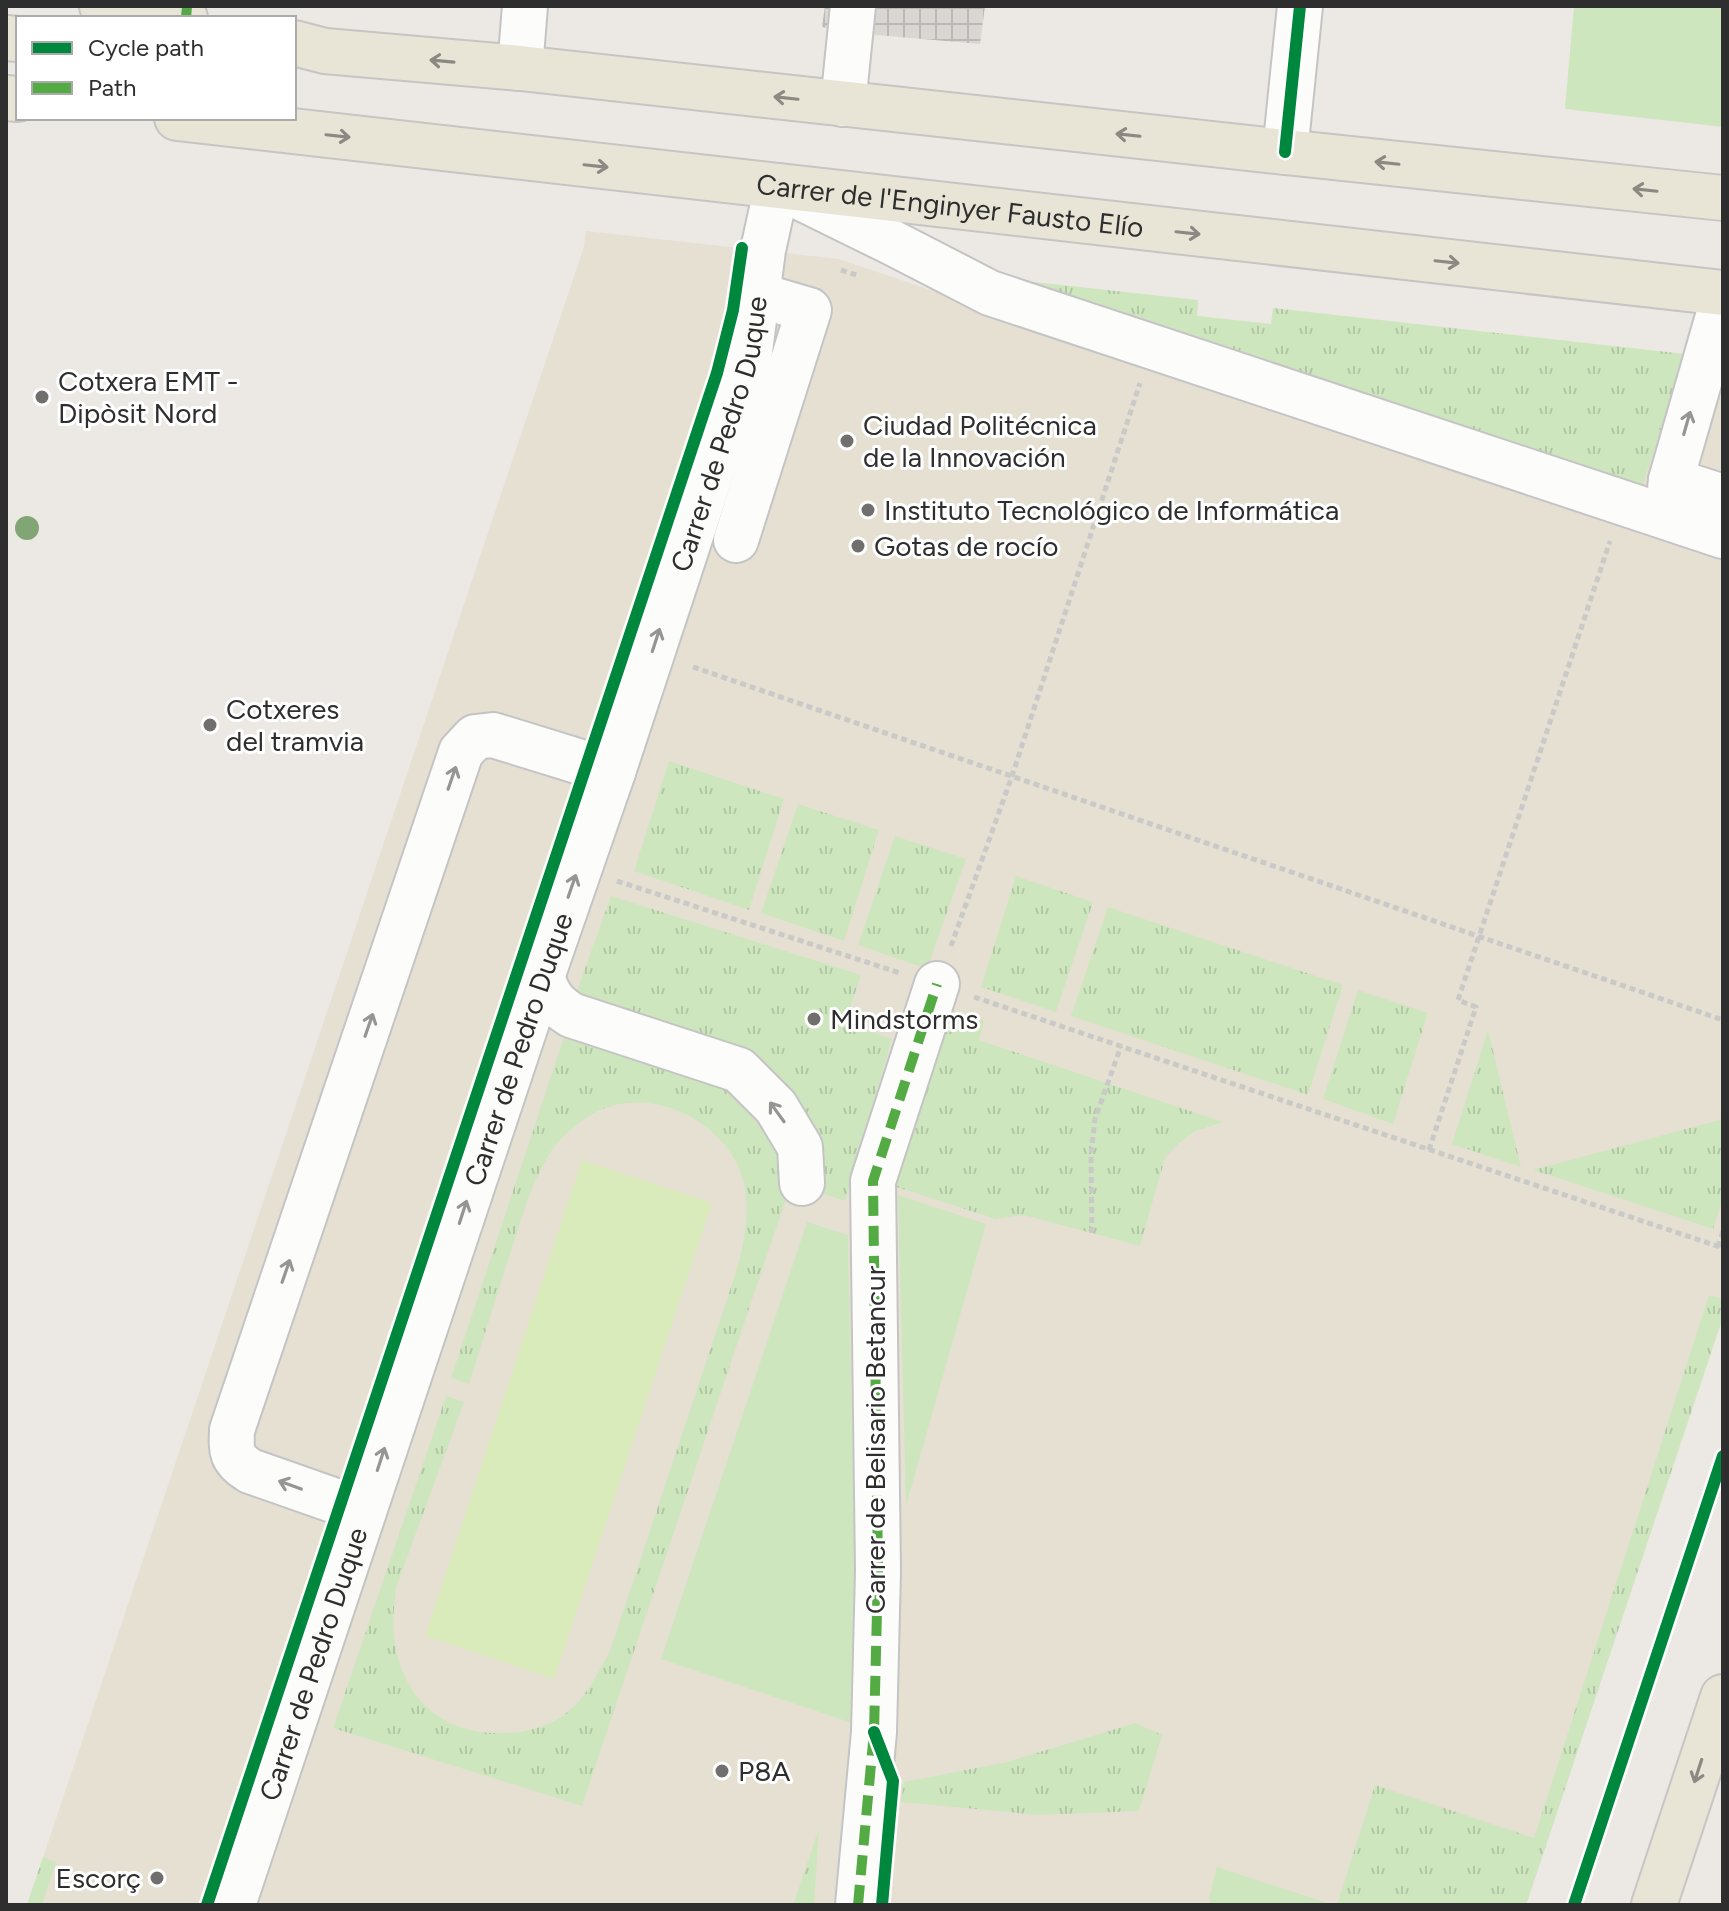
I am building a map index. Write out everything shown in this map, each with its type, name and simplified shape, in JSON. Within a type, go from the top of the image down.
[{"type":"main road","points":[[102,6],[175,16]]},
{"type":"main road","points":[[304,51],[520,68],[1723,198]]},
{"type":"main road","name":"Carrer de l'Enginyer Fausto Elío","points":[[195,120],[1723,296]]},
{"type":"main road","points":[[1654,1905],[1723,1697]]},
{"type":"street","points":[[520,68],[525,6]]},
{"type":"street","points":[[843,104],[853,6]]},
{"type":"street","points":[[1285,152],[1300,6]]},
{"type":"street","points":[[777,186],[990,293],[1703,529]]},
{"type":"street","name":"Carrer de Pedro Duque","points":[[233,1905],[749,359],[763,250],[777,186]]},
{"type":"street","points":[[736,540],[809,310],[758,295]]},
{"type":"street","points":[[1703,529],[1673,509],[1669,495],[1723,296]]},
{"type":"street","points":[[1671,480],[1723,497]]},
{"type":"street","points":[[364,1511],[250,1471],[237,1463],[231,1449],[232,1430],[252,1369],[461,752],[475,737],[493,735],[613,772]]},
{"type":"street","points":[[542,977],[547,993],[555,1004],[571,1015],[739,1070],[776,1107],[800,1147],[802,1183]]},
{"type":"street","name":"Carrer de Belisario Betancur","points":[[858,1905],[874,1732],[878,1571],[873,1181],[937,984]]},
{"type":"street","points":[[252,1848],[259,1874],[261,1905]]},
{"type":"path","points":[[937,984],[1012,776],[1144,373]]},
{"type":"path","points":[[1429,1150],[1476,1007],[1458,1000],[1611,540]]},
{"type":"path","points":[[688,681],[693,667],[1723,1020]]},
{"type":"path","points":[[580,864],[620,883],[937,984],[1720,1248],[1723,1231]]},
{"type":"path","points":[[620,883],[625,868]]},
{"type":"path","points":[[1092,1233],[1091,1154],[1095,1119],[1121,1046]]},
{"type":"shaded area","points":[[825,6],[985,6],[980,44],[822,27]]},
{"type":"shaded area","points":[[586,231],[839,259],[984,308],[1198,300],[1197,316],[1723,358],[1723,1317],[1526,1905],[27,1905],[584,247]]},
{"type":"green space","points":[[1574,6],[1723,6],[1723,127],[1565,109]]},
{"type":"green space","points":[[997,278],[1198,300],[1197,316],[1271,324],[1273,308],[1685,354],[1642,488]]},
{"type":"green space","points":[[669,761],[784,799],[749,910],[634,871]]},
{"type":"green space","points":[[798,804],[879,830],[844,941],[761,913]]},
{"type":"green space","points":[[895,836],[966,859],[927,969],[858,945]]},
{"type":"green space","points":[[1016,876],[1093,902],[1056,1012],[981,987]]},
{"type":"green space","points":[[611,896],[861,975],[845,1023],[892,1039],[845,1201],[814,1191],[800,1121],[573,1002]]},
{"type":"green space","points":[[1108,907],[1343,985],[1308,1095],[1071,1016]]},
{"type":"green space","points":[[1358,990],[1428,1013],[1393,1124],[1323,1099]]},
{"type":"green space","points":[[946,1009],[984,1021],[979,1040],[1223,1122],[1195,1131],[1165,1158],[1140,1246],[1024,1215],[996,1219],[890,1185]]},
{"type":"green space","points":[[1488,1030],[1521,1167],[1452,1144]]},
{"type":"green space","points":[[566,1031],[739,1090],[794,1175],[582,1806],[333,1728],[446,1396],[464,1402],[396,1588],[394,1636],[400,1664],[408,1682],[432,1711],[447,1721],[485,1732],[524,1731],[550,1723],[573,1707],[589,1688],[610,1651],[734,1278],[744,1240],[746,1202],[742,1176],[733,1156],[703,1124],[684,1113],[641,1102],[619,1104],[592,1114],[562,1139],[545,1162],[524,1212],[469,1384],[451,1378]]},
{"type":"green space","points":[[1723,1119],[1723,1199],[1713,1229],[1533,1170]]},
{"type":"green space","points":[[582,1160],[712,1203],[554,1679],[425,1636]]},
{"type":"green space","points":[[898,1195],[986,1224],[906,1506]]},
{"type":"green space","points":[[807,1222],[848,1235],[858,1725],[661,1659]]},
{"type":"green space","points":[[1709,1295],[1723,1299],[1723,1317],[1526,1905],[1337,1905],[1375,1785],[1534,1838]]},
{"type":"green space","points":[[1135,1723],[1162,1735],[1139,1811],[1038,1815],[901,1802],[904,1782],[1007,1762]]},
{"type":"green space","points":[[819,1828],[814,1905],[793,1905]]},
{"type":"green space","points":[[43,1857],[56,1862],[42,1905],[27,1905]]},
{"type":"green space","points":[[1217,1867],[1333,1905],[1211,1905],[1209,1898]]},
{"type":"marked path","points":[[186,16],[187,6]]},
{"type":"marked path","points":[[858,1905],[874,1732],[878,1571],[873,1181],[937,984]]},
{"type":"cycle path","points":[[1285,152],[1300,6]]},
{"type":"cycle path","points":[[207,1905],[717,373],[733,310],[742,248]]},
{"type":"cycle path","points":[[1574,1905],[1723,1456]]},
{"type":"cycle path","points":[[874,1732],[893,1781],[882,1905]]},
{"type":"place","name":"Cotxera EMT - Dipòsit Nord","points":[[42,397]]},
{"type":"place","name":"Ciudad Politécnica de la Innovación","points":[[847,441]]},
{"type":"place","name":"Instituto Tecnológico de Informática","points":[[868,510]]},
{"type":"place","name":"Gotas de rocío","points":[[858,546]]},
{"type":"place","name":"Cotxeres del tramvia","points":[[210,725]]},
{"type":"place","name":"Mindstorms","points":[[814,1019]]},
{"type":"place","name":"P8A","points":[[722,1771]]},
{"type":"place","name":"Escorç","points":[[157,1878]]}]
